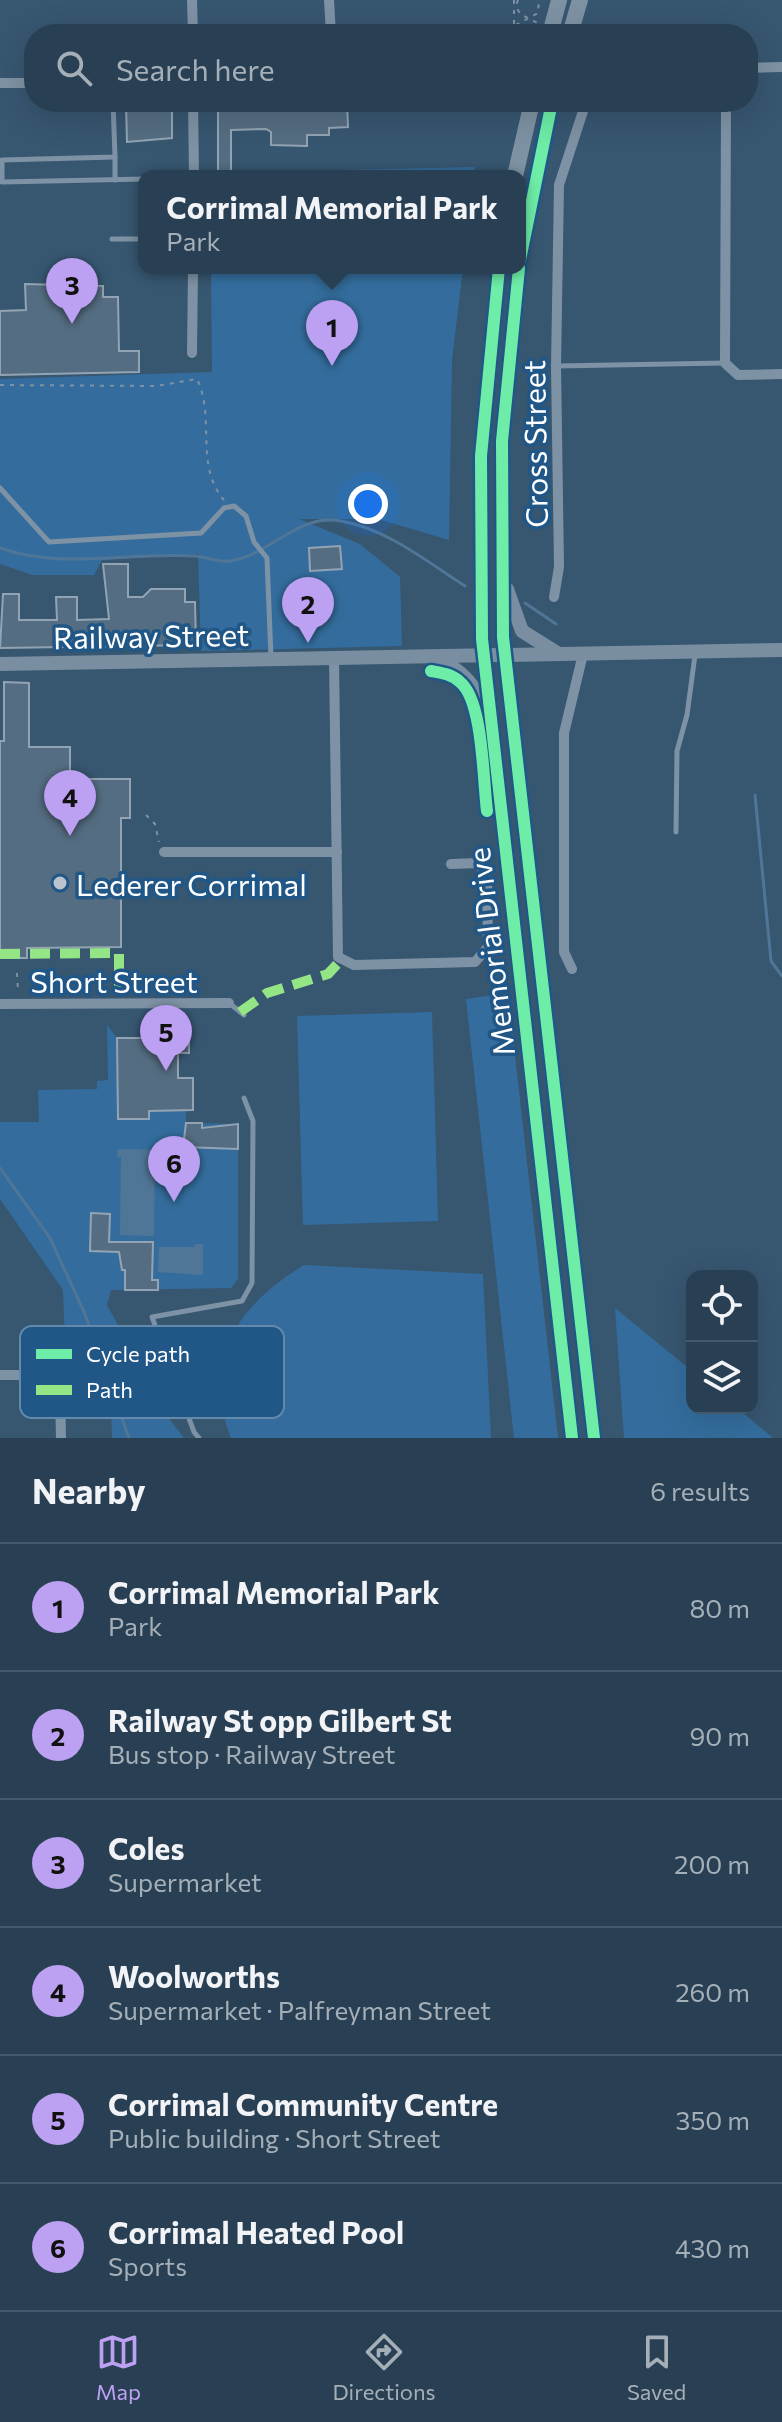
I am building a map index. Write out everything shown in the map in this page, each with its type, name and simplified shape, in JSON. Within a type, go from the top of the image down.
[{"type":"main road","points":[[553,24],[559,0]]},
{"type":"main road","points":[[573,24],[580,0]]},
{"type":"main road","points":[[516,170],[530,112]]},
{"type":"main road","points":[[526,230],[550,112]]},
{"type":"main road","name":"Memorial Drive","points":[[498,274],[481,456],[479,575],[483,656],[572,1438]]},
{"type":"main road","name":"Memorial Drive","points":[[518,274],[506,384],[500,557],[505,656],[594,1438]]},
{"type":"main road","points":[[500,557],[511,605],[522,631],[559,654]]},
{"type":"main road","name":"Railway Street","points":[[0,664],[782,650]]},
{"type":"main road","points":[[424,656],[448,664],[463,675],[480,698],[491,725]]},
{"type":"street","points":[[192,0],[193,24]]},
{"type":"street","points":[[329,0],[330,24]]},
{"type":"street","points":[[758,68],[782,67]]},
{"type":"street","points":[[0,83],[24,83]]},
{"type":"street","points":[[193,112],[194,170]]},
{"type":"street","name":"Cross Street","points":[[554,597],[559,567],[556,366],[559,185],[583,112]]},
{"type":"street","points":[[726,112],[725,363],[738,375],[782,374]]},
{"type":"street","points":[[192,353],[193,274]]},
{"type":"street","points":[[572,969],[564,952],[564,733],[583,654]]},
{"type":"street","points":[[334,658],[338,957],[354,965],[475,962],[488,947],[487,881],[479,863],[451,864]]},
{"type":"street","points":[[164,852],[337,852]]},
{"type":"street","name":"Short Street","points":[[0,1004],[229,1003]]},
{"type":"street","points":[[61,1418],[61,1438]]},
{"type":"lane","points":[[113,112],[115,180]]},
{"type":"lane","points":[[115,157],[2,160],[2,182],[138,179]]},
{"type":"lane","points":[[112,239],[138,239]]},
{"type":"lane","points":[[556,366],[725,363]]},
{"type":"lane","points":[[0,488],[49,542],[201,533],[229,506],[246,516],[254,542],[267,558],[271,659]]},
{"type":"lane","points":[[676,832],[677,751],[687,715],[695,651]]},
{"type":"lane","points":[[229,1003],[244,1015]]},
{"type":"lane","points":[[155,1326],[152,1317],[242,1301],[252,1283],[253,1121],[244,1098]]},
{"type":"lane","points":[[189,1418],[199,1438]]},
{"type":"path","points":[[514,24],[516,0]]},
{"type":"path","points":[[516,0],[520,14],[540,24]]},
{"type":"path","points":[[518,24],[538,13],[539,0]]},
{"type":"path","points":[[0,385],[156,386],[197,379],[207,398],[208,474],[211,484],[229,506]]},
{"type":"path","points":[[146,815],[155,824],[164,852]]},
{"type":"path","points":[[17,973],[18,991]]},
{"type":"shaded area","points":[[475,167],[475,170],[342,170]]},
{"type":"shaded area","points":[[211,274],[462,274],[452,360],[449,540],[378,519],[299,519],[360,544],[400,577],[402,646],[201,651],[198,554],[102,560],[94,575],[32,575],[0,564],[0,379],[212,372]]},
{"type":"shaded area","points":[[508,993],[558,1438],[514,1438],[466,999]]},
{"type":"shaded area","points":[[432,1012],[438,1221],[303,1225],[297,1016]]},
{"type":"shaded area","points":[[107,1025],[117,1038],[118,1119],[148,1119],[149,1111],[186,1110],[186,1123],[238,1124],[238,1279],[231,1288],[111,1290],[107,1305],[119,1326],[64,1326],[63,1290],[0,1199],[0,1122],[39,1122],[38,1090],[97,1089],[97,1081],[108,1080]]},
{"type":"shaded area","points":[[118,1149],[159,1150],[155,1158],[154,1236],[120,1235],[121,1157],[117,1157]]},
{"type":"shaded area","points":[[195,1244],[203,1244],[203,1275],[158,1272],[159,1247],[195,1247]]},
{"type":"shaded area","points":[[304,1265],[483,1274],[491,1438],[231,1438],[225,1418],[284,1418],[284,1326],[238,1326],[260,1298]]},
{"type":"shaded area","points":[[615,1308],[686,1366],[686,1414],[744,1414],[773,1438],[624,1438]]},
{"type":"shaded area","points":[[111,1418],[169,1418],[184,1438],[112,1438]]},
{"type":"building","points":[[126,112],[172,112],[172,138],[127,142]]},
{"type":"building","points":[[218,112],[347,112],[348,127],[329,128],[329,135],[307,135],[307,146],[271,145],[271,132],[266,129],[231,130],[231,170],[218,170]]},
{"type":"building","points":[[25,284],[103,286],[103,297],[118,297],[119,351],[139,351],[139,372],[0,375],[0,311],[26,310]]},
{"type":"building","points":[[340,546],[342,569],[310,571],[309,548]]},
{"type":"building","points":[[103,564],[128,564],[128,597],[143,597],[151,589],[185,589],[185,602],[195,602],[196,645],[0,648],[3,594],[19,594],[19,620],[57,620],[56,597],[77,597],[77,620],[109,619]]},
{"type":"building","name":"Lederer Corrimal","points":[[4,682],[29,683],[29,747],[70,747],[70,779],[130,779],[130,818],[121,818],[121,947],[27,948],[27,958],[0,958],[0,741],[4,741]]},
{"type":"building","points":[[156,1029],[156,1033],[189,1033],[189,1053],[178,1053],[178,1078],[193,1078],[193,1110],[149,1111],[149,1119],[118,1119],[117,1038],[145,1038],[145,1030]]},
{"type":"building","points":[[186,1123],[202,1123],[202,1128],[238,1124],[238,1149],[183,1147]]},
{"type":"building","points":[[91,1213],[110,1214],[109,1242],[153,1242],[152,1280],[158,1280],[158,1290],[125,1290],[125,1270],[122,1270],[119,1252],[90,1251]]},
{"type":"waterway","points":[[0,548],[47,558],[170,555],[229,561],[249,556],[312,523],[341,521],[390,538],[465,586]]},
{"type":"waterway","points":[[525,603],[556,624]]},
{"type":"waterway","points":[[755,795],[771,961],[782,976]]},
{"type":"waterway","points":[[0,1168],[50,1238],[89,1326]]},
{"type":"waterway","points":[[122,1418],[129,1438]]},
{"type":"marked path","points":[[0,954],[119,953],[119,991]]},
{"type":"marked path","points":[[240,1012],[267,993],[328,974],[342,959]]},
{"type":"cycle path","points":[[526,230],[550,112]]},
{"type":"cycle path","points":[[498,274],[481,456],[482,639],[572,1438]]},
{"type":"cycle path","points":[[518,274],[502,441],[503,637],[594,1438]]},
{"type":"cycle path","points":[[431,671],[457,679],[468,691],[478,723],[487,811]]},
{"type":"place","name":"Coles","points":[[72,324]]},
{"type":"place","name":"Corrimal Memorial Park","points":[[332,366]]},
{"type":"place","name":"Railway St opp Gilbert St","points":[[308,643]]},
{"type":"place","name":"Woolworths","points":[[70,836]]},
{"type":"place","name":"Lederer Corrimal","points":[[60,883]]},
{"type":"place","name":"Corrimal Community Centre","points":[[166,1071]]},
{"type":"place","name":"Corrimal Heated Pool","points":[[174,1202]]}]
